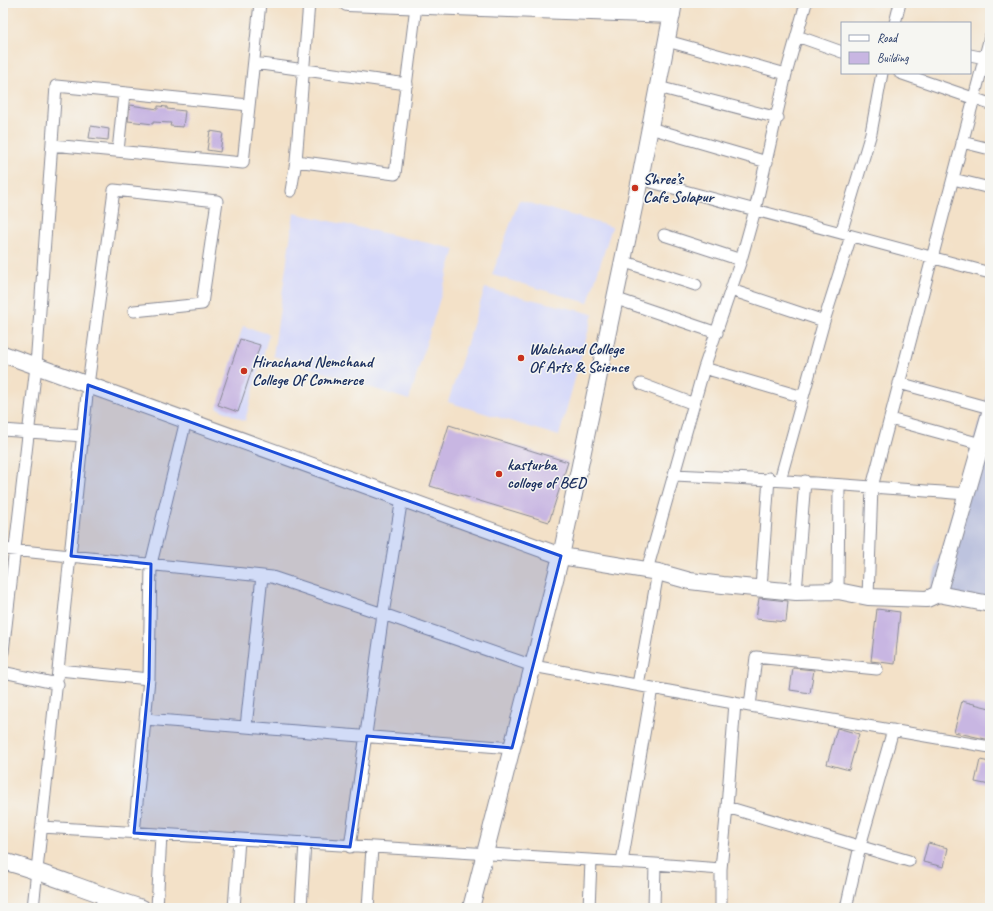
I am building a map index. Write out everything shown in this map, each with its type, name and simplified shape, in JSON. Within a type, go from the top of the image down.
[{"type":"street","points":[[52,145],[243,163],[260,3]]},
{"type":"street","points":[[291,191],[296,161],[309,3]]},
{"type":"street","points":[[347,3],[416,6],[460,5],[673,9],[640,179],[561,556],[471,908]]},
{"type":"street","points":[[638,685],[653,571],[675,475],[704,368],[741,260],[755,210],[778,118],[786,74],[806,3]]},
{"type":"street","points":[[895,22],[900,3]]},
{"type":"street","points":[[296,161],[395,174],[416,6]]},
{"type":"street","points":[[797,36],[841,52]]},
{"type":"street","points":[[868,597],[872,487],[990,37]]},
{"type":"street","points":[[667,42],[786,74]]},
{"type":"street","points":[[971,55],[985,58]]},
{"type":"street","points":[[254,63],[406,84]]},
{"type":"street","points":[[761,588],[774,479],[803,397],[824,321],[871,133],[882,74]]},
{"type":"street","points":[[903,74],[990,104]]},
{"type":"street","points":[[3,652],[36,366],[56,86],[249,105]]},
{"type":"street","points":[[658,87],[778,118]]},
{"type":"street","points":[[118,151],[124,93]]},
{"type":"street","points":[[650,128],[767,162]]},
{"type":"street","points":[[962,142],[990,149]]},
{"type":"street","points":[[640,179],[990,273]]},
{"type":"street","points":[[953,179],[990,188]]},
{"type":"street","points":[[33,908],[58,684],[88,385],[114,190],[217,201],[202,304],[134,311]]},
{"type":"street","points":[[664,235],[741,260]]},
{"type":"street","points":[[622,261],[696,285]]},
{"type":"street","points":[[731,290],[824,321]]},
{"type":"street","points":[[614,298],[717,333]]},
{"type":"street","points":[[3,354],[561,556],[653,571],[690,581],[796,592],[838,590],[868,597],[927,599],[938,594],[990,604]]},
{"type":"street","points":[[704,368],[803,397]]},
{"type":"street","points":[[641,384],[694,404]]},
{"type":"street","points":[[899,384],[990,408]]},
{"type":"street","points":[[938,594],[968,494],[990,413]]},
{"type":"street","points":[[890,419],[981,444]]},
{"type":"street","points":[[134,833],[149,679],[152,564],[186,420]]},
{"type":"street","points":[[3,430],[83,436]]},
{"type":"street","points":[[675,475],[805,481],[839,486],[968,494]]},
{"type":"street","points":[[796,592],[805,481]]},
{"type":"street","points":[[838,590],[839,486]]},
{"type":"street","points":[[350,847],[402,498]]},
{"type":"street","points":[[3,549],[272,577],[533,666],[750,706],[990,747]]},
{"type":"street","points":[[246,727],[262,576]]},
{"type":"street","points":[[750,706],[756,657],[877,669]]},
{"type":"street","points":[[59,670],[149,679]]},
{"type":"street","points":[[3,672],[58,684]]},
{"type":"street","points":[[622,862],[652,688]]},
{"type":"street","points":[[721,908],[721,870],[735,703]]},
{"type":"street","points":[[145,719],[512,748]]},
{"type":"street","points":[[846,908],[860,846],[893,730]]},
{"type":"street","points":[[727,807],[909,860]]},
{"type":"street","points":[[42,827],[305,842],[350,847],[655,864],[721,870]]},
{"type":"street","points":[[157,908],[161,834]]},
{"type":"street","points":[[234,908],[239,839]]},
{"type":"street","points":[[301,908],[305,842]]},
{"type":"street","points":[[368,908],[372,848]]},
{"type":"street","points":[[3,861],[37,870],[102,902],[142,908]]},
{"type":"street","points":[[589,908],[591,861]]},
{"type":"street","points":[[654,908],[655,864]]},
{"type":"highlighted area","points":[[88,385],[561,556],[512,748],[367,736],[350,847],[134,833],[149,679],[151,564],[71,556]]},
{"type":"shaded area","points":[[519,200],[612,227],[588,303],[492,275]]},
{"type":"shaded area","points":[[294,213],[455,249],[409,400],[273,356]]},
{"type":"shaded area","name":"Walchand College Of Arts & Science","points":[[485,288],[593,314],[559,436],[448,402]]},
{"type":"shaded area","name":"Hirachand Nemchand College Of Commerce","points":[[243,326],[269,334],[245,421],[217,408]]},
{"type":"shaded area","points":[[990,385],[990,606],[927,599]]},
{"type":"building","points":[[130,105],[158,109],[158,106],[167,107],[167,109],[185,111],[183,127],[170,126],[171,123],[153,122],[153,124],[128,121]]},
{"type":"building","points":[[91,126],[109,129],[108,140],[89,138]]},
{"type":"building","points":[[210,131],[223,133],[220,152],[207,150]]},
{"type":"building","points":[[240,339],[260,345],[238,412],[218,405]]},
{"type":"building","name":"kasturba colloge of BED","points":[[449,425],[568,462],[549,522],[430,486]]},
{"type":"building","points":[[759,598],[788,601],[786,622],[756,619]]},
{"type":"building","points":[[877,609],[900,612],[895,664],[871,661]]},
{"type":"building","points":[[793,668],[814,670],[810,693],[790,690]]},
{"type":"building","points":[[962,701],[990,708],[990,740],[954,732]]},
{"type":"building","points":[[837,728],[859,734],[849,770],[827,764]]},
{"type":"building","points":[[980,760],[990,762],[990,785],[975,782]]},
{"type":"building","points":[[928,843],[948,848],[944,867],[923,862]]},
{"type":"place","name":"Shree’s Cafe Solapur","points":[[635,188]]},
{"type":"place","name":"Walchand College Of Arts & Science","points":[[521,358]]},
{"type":"place","name":"Hirachand Nemchand College Of Commerce","points":[[244,371]]},
{"type":"place","name":"kasturba colloge of BED","points":[[499,474]]}]
